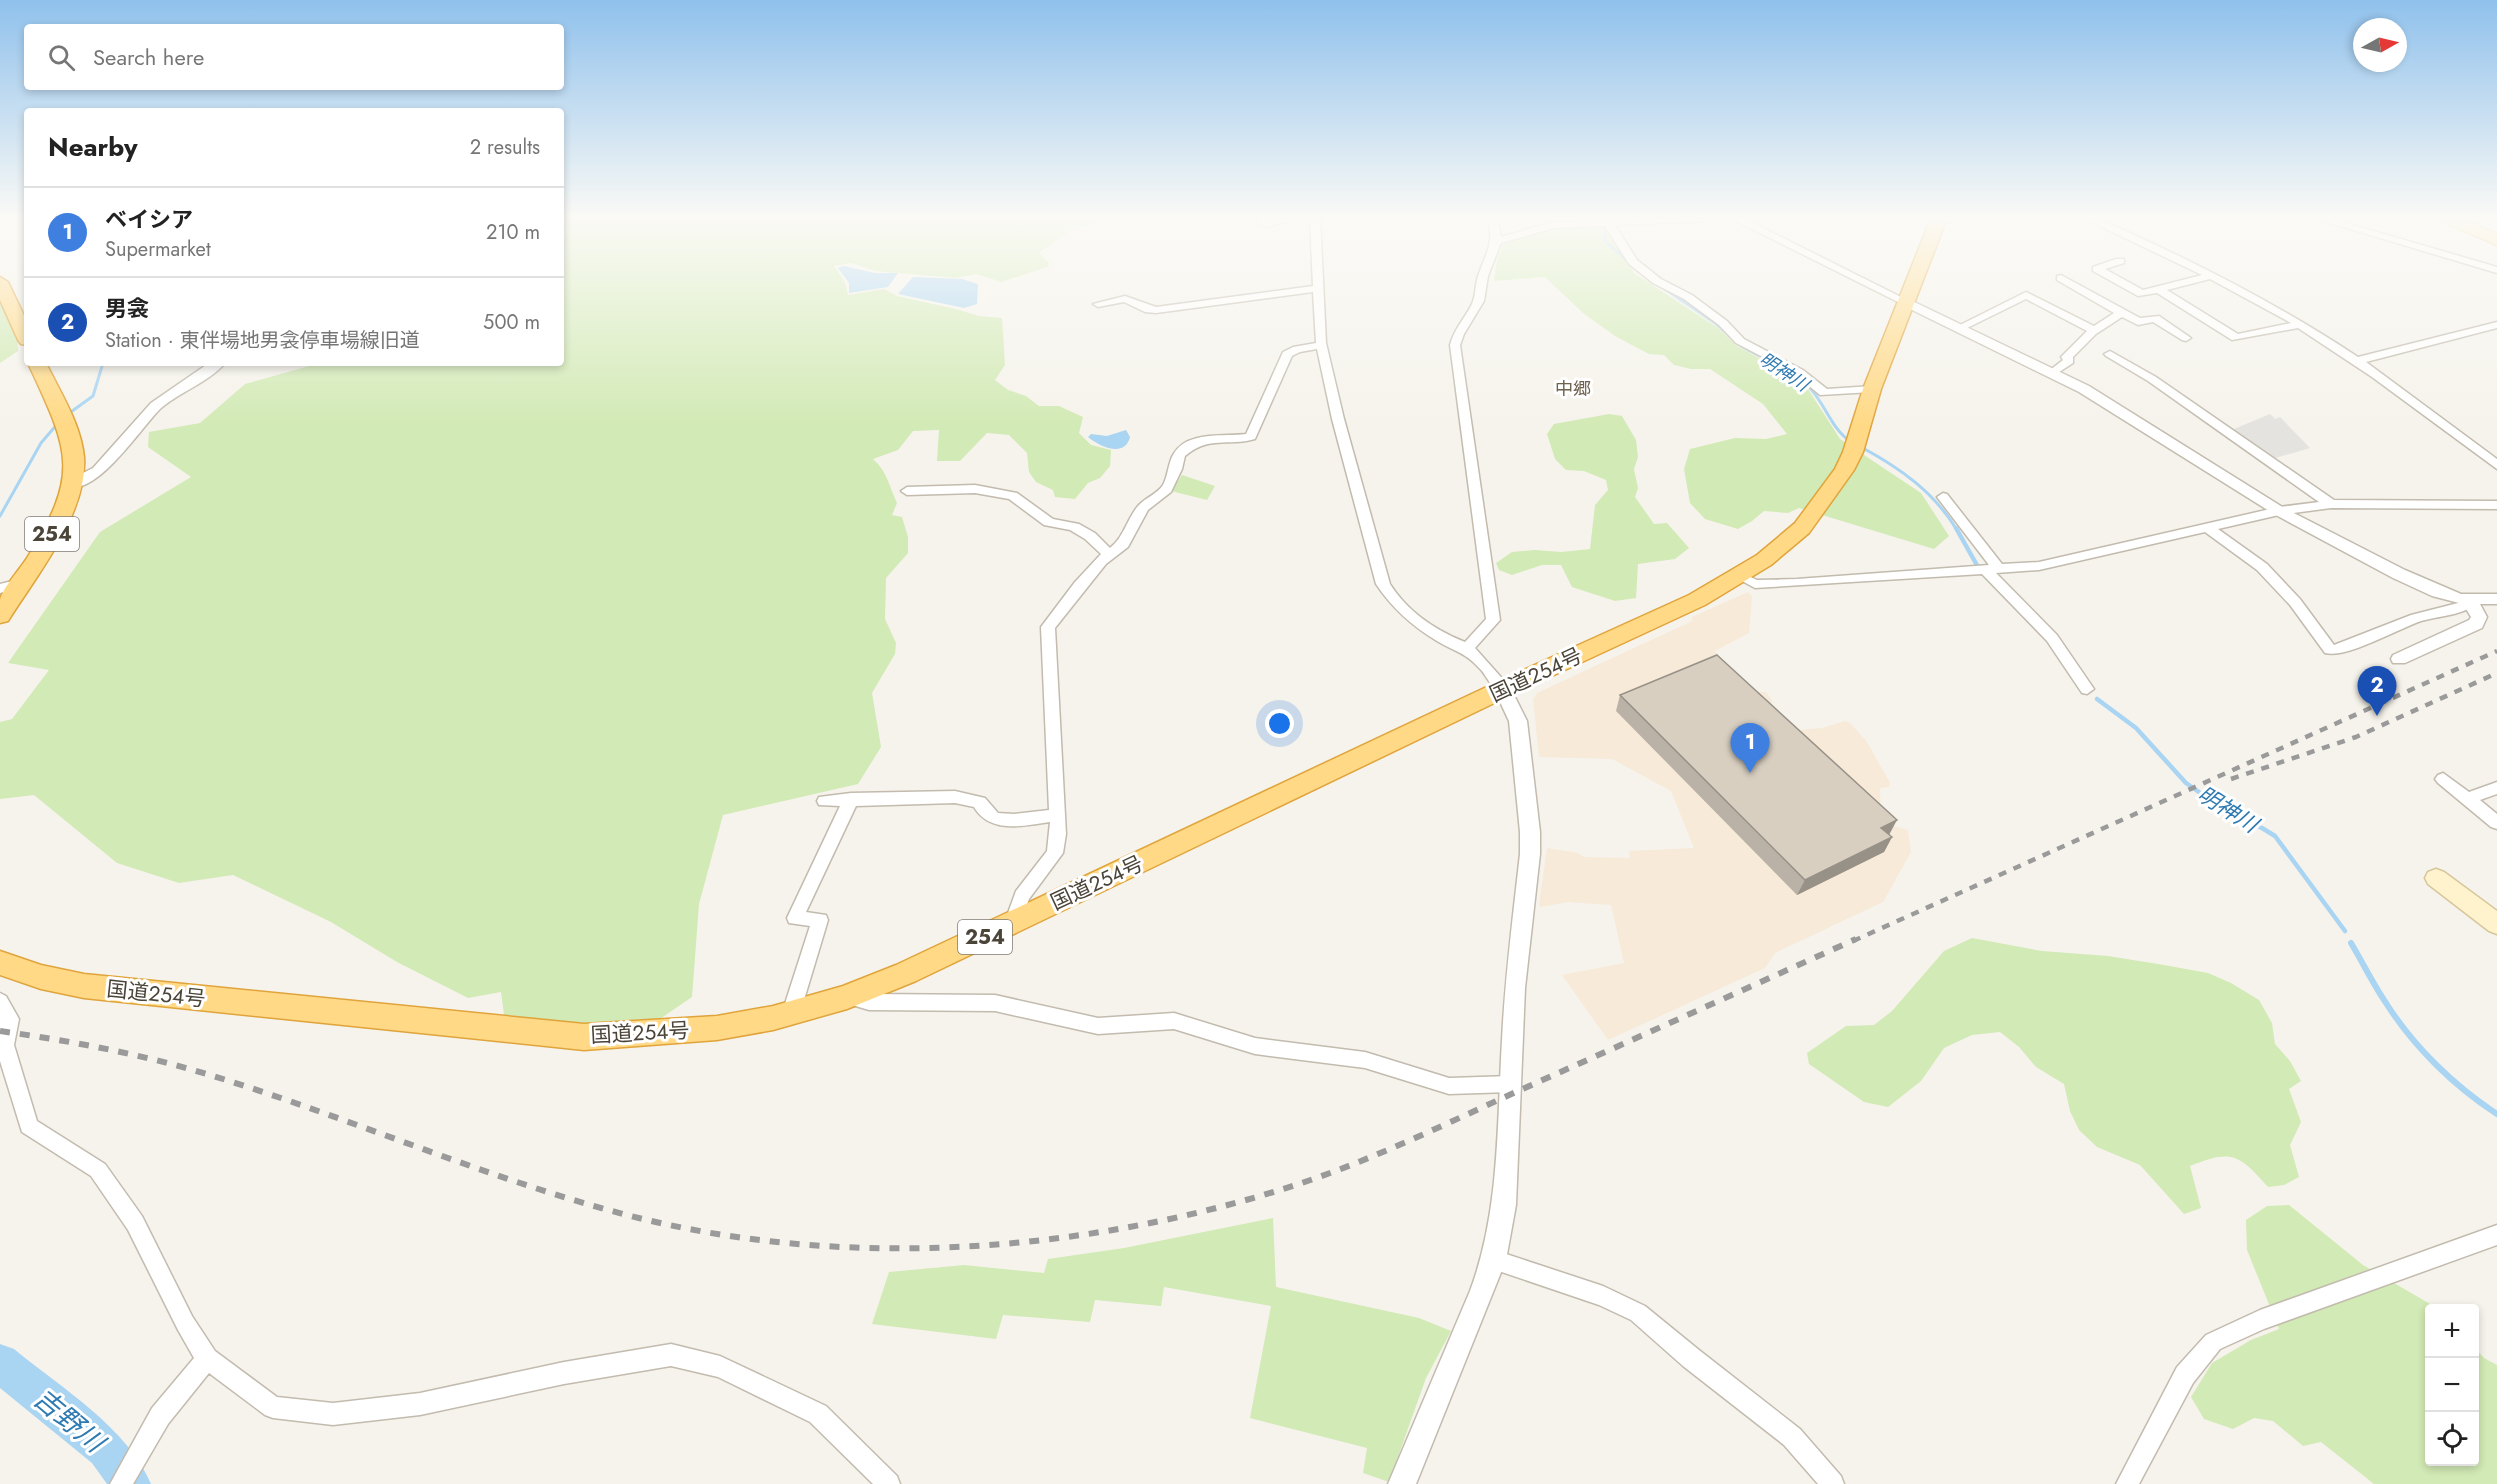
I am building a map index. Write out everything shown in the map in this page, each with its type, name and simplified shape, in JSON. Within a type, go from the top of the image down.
[{"type":"highway","points":[[2,287],[24,334]]},
{"type":"highway","name":"国道254号","points":[[0,963],[41,977],[84,986],[584,1037],[717,1028],[847,997],[906,974],[1503,689],[1697,600],[1740,576],[1787,542],[1802,528],[1833,487],[1854,445],[1872,389],[1912,287]]},
{"type":"highway","name":"254","points":[[0,616],[51,534],[72,484],[74,454],[59,411],[38,366]]},
{"type":"main road","points":[[2436,878],[2497,924]]},
{"type":"street","points":[[1466,649],[1493,620],[1455,345],[1456,336],[1479,301],[1481,287]]},
{"type":"street","points":[[1669,287],[1688,297],[1723,323],[1740,341],[1799,372],[1824,393],[1872,389]]},
{"type":"street","points":[[1876,287],[2092,394],[2279,510],[2423,586],[2448,596],[2469,600],[2497,599]]},
{"type":"street","points":[[2077,287],[2138,322],[2155,318],[2186,338]]},
{"type":"street","points":[[2130,287],[2142,294],[2169,287]]},
{"type":"street","points":[[2234,287],[2356,361],[2497,465]]},
{"type":"street","points":[[1098,304],[1125,299],[1149,310],[1156,310],[1318,288],[1322,345],[1338,419],[1383,584],[1392,599],[1410,616],[1466,649],[1494,676],[1503,689],[1518,722],[1530,832],[1528,878],[1517,956],[1504,1205],[1494,1260],[1402,1484]]},
{"type":"street","points":[[2159,290],[2236,338],[2299,325]]},
{"type":"street","points":[[1959,328],[2026,295],[2094,330]]},
{"type":"street","points":[[2053,373],[2069,361],[2067,357],[2073,348],[2094,330],[2122,313]]},
{"type":"street","points":[[2356,361],[2497,325]]},
{"type":"street","points":[[1012,924],[1022,896],[1055,853],[1058,815],[1048,627],[1101,561],[1123,544],[1143,508],[1167,489],[1176,469],[1179,455],[1196,442],[1210,438],[1251,436],[1287,354],[1297,349],[1322,345]]},
{"type":"street","points":[[2110,354],[2152,379],[2331,504]]},
{"type":"street","points":[[72,484],[98,471],[156,406],[214,366]]},
{"type":"street","points":[[907,491],[975,489],[1013,496],[1049,522],[1074,527],[1090,537],[1110,555]]},
{"type":"street","points":[[1943,497],[1991,569],[2052,638],[2067,657],[2086,689]]},
{"type":"street","points":[[1740,576],[1755,584],[2039,566],[2279,510],[2331,504],[2497,505]]},
{"type":"street","points":[[2207,527],[2262,567],[2295,602],[2330,650],[2340,649],[2416,618],[2463,606],[2469,600]]},
{"type":"street","points":[[0,589],[20,583]]},
{"type":"street","points":[[2399,659],[2476,624],[2478,616],[2469,600]]},
{"type":"street","points":[[2443,779],[2497,823]]},
{"type":"street","points":[[2468,798],[2497,788]]},
{"type":"street","points":[[825,801],[955,797],[979,802],[992,818],[1006,820],[1058,815]]},
{"type":"street","points":[[791,1012],[820,921],[795,918],[851,799]]},
{"type":"street","points":[[847,997],[869,1002],[995,1003],[1098,1026],[1174,1021],[1254,1046],[1365,1060],[1449,1086],[1511,1084]]},
{"type":"street","points":[[0,1001],[10,1019],[5,1045],[24,1102],[29,1126],[98,1170],[135,1223],[185,1323],[207,1359],[273,1407],[333,1414],[420,1404],[564,1372],[671,1355],[720,1367],[818,1414],[889,1484]]},
{"type":"street","points":[[2127,1484],[2185,1375],[2213,1342],[2259,1320],[2497,1235]]},
{"type":"street","points":[[1494,1260],[1573,1285],[1638,1313],[1691,1358],[1792,1437],[1833,1484]]},
{"type":"street","points":[[121,1484],[160,1416],[207,1359]]},
{"type":"shaded area","points":[[2270,414],[2275,419],[2280,417],[2310,448],[2272,459],[2229,431]]},
{"type":"shaded area","points":[[1748,592],[1752,597],[1749,633],[1715,651],[1740,691],[1766,692],[1772,704],[1796,730],[1822,728],[1845,721],[1850,723],[1867,742],[1890,783],[1889,787],[1880,788],[1881,822],[1908,830],[1911,852],[1883,902],[1775,953],[1765,968],[1608,1040],[1562,975],[1624,963],[1611,905],[1568,902],[1541,907],[1539,905],[1547,848],[1578,853],[1584,857],[1630,858],[1629,851],[1694,848],[1671,791],[1612,759],[1539,757],[1533,699],[1537,693],[1692,621],[1692,617]]},
{"type":"green space","points":[[564,287],[846,287],[848,295],[884,289],[897,296],[979,316],[1002,318],[1005,365],[995,380],[1008,390],[1026,396],[1039,406],[1059,406],[1083,417],[1079,433],[1091,445],[1111,450],[1110,466],[1100,478],[1088,483],[1075,499],[1055,497],[1053,490],[1036,482],[1029,472],[1027,453],[1009,435],[987,433],[960,461],[937,461],[939,430],[913,431],[898,450],[873,459],[885,474],[897,503],[892,515],[902,517],[908,537],[908,553],[886,578],[885,619],[896,643],[895,654],[872,693],[881,747],[858,784],[723,815],[699,904],[692,997],[651,1025],[581,1026],[505,1022],[501,992],[468,998],[397,962],[331,922],[233,875],[179,883],[117,863],[34,795],[0,799],[0,722],[12,719],[49,670],[8,663],[100,532],[191,477],[148,447],[149,432],[200,423],[245,384],[309,366],[564,366]]},
{"type":"green space","points":[[1556,287],[1656,287],[1718,328],[1737,346],[1790,375],[1808,389],[1840,439],[1921,493],[1949,536],[1934,549],[1799,508],[1788,513],[1764,511],[1738,529],[1705,519],[1690,503],[1684,469],[1690,449],[1735,438],[1766,439],[1787,434],[1763,404],[1710,369],[1691,369],[1674,365],[1664,355],[1649,354],[1615,336],[1583,313]]},
{"type":"green space","points":[[0,299],[17,332],[18,351],[0,363]]},
{"type":"green space","points":[[1609,414],[1622,416],[1636,440],[1638,457],[1634,469],[1638,488],[1635,497],[1654,524],[1667,523],[1689,548],[1675,559],[1638,564],[1636,598],[1615,601],[1572,587],[1561,565],[1542,565],[1512,575],[1499,570],[1496,563],[1512,552],[1535,550],[1561,552],[1590,549],[1595,505],[1608,490],[1606,480],[1584,471],[1566,470],[1555,459],[1547,434],[1554,424]]},
{"type":"green space","points":[[1182,475],[1215,486],[1207,500],[1171,491]]},
{"type":"green space","points":[[1972,938],[2042,951],[2108,956],[2208,973],[2231,983],[2259,1000],[2272,1023],[2275,1044],[2290,1061],[2301,1081],[2289,1089],[2301,1122],[2290,1145],[2299,1177],[2284,1185],[2268,1187],[2242,1161],[2225,1156],[2216,1157],[2190,1166],[2201,1208],[2184,1214],[2140,1165],[2097,1147],[2079,1130],[2070,1111],[2064,1084],[2036,1067],[2019,1047],[2000,1032],[1972,1035],[1944,1048],[1921,1081],[1888,1107],[1864,1102],[1809,1064],[1807,1053],[1846,1026],[1874,1025],[1892,1011],[1944,951]]},
{"type":"green space","points":[[2289,1205],[2363,1265],[2430,1304],[2425,1304],[2425,1466],[2479,1466],[2479,1352],[2497,1365],[2497,1484],[2374,1484],[2321,1442],[2303,1446],[2273,1421],[2254,1418],[2233,1429],[2204,1419],[2191,1397],[2212,1363],[2251,1340],[2279,1329],[2247,1250],[2246,1220],[2267,1206]]},
{"type":"green space","points":[[1273,1218],[1276,1287],[1419,1318],[1451,1331],[1426,1378],[1389,1482],[1363,1473],[1367,1448],[1250,1418],[1271,1306],[1164,1287],[1161,1306],[1095,1300],[1090,1322],[1003,1315],[996,1339],[872,1324],[889,1272],[964,1265],[1044,1273],[1048,1259],[1124,1248]]},
{"type":"water","points":[[849,287],[886,287],[849,293]]},
{"type":"water","points":[[904,287],[978,287],[977,304],[964,308],[898,294]]},
{"type":"water","points":[[1126,430],[1130,437],[1123,447],[1118,449],[1105,447],[1088,437],[1091,434],[1107,436]]},
{"type":"building","points":[[1717,655],[1897,820],[1881,828],[1892,837],[1805,880],[1620,695]]},
{"type":"waterway","name":"明神川","points":[[1662,287],[1730,336]]},
{"type":"waterway","name":"明神川","points":[[1738,344],[1790,372],[1806,384],[1818,398],[1837,429],[1851,442]]},
{"type":"waterway","name":"吉野川","points":[[68,414],[93,396],[102,366]]},
{"type":"waterway","name":"吉野川","points":[[0,516],[41,443],[59,422]]},
{"type":"waterway","name":"明神川","points":[[1861,447],[1889,463],[1915,482],[1938,504],[1957,530]]},
{"type":"waterway","name":"明神川","points":[[1956,528],[1978,567]]},
{"type":"waterway","name":"明神川","points":[[2097,699],[2136,728],[2186,783],[2236,818],[2262,828],[2275,836],[2345,931]]},
{"type":"waterway","name":"明神川","points":[[2351,943],[2381,996],[2409,1035],[2450,1078],[2497,1114]]},
{"type":"waterway","name":"吉野川","points":[[0,1363],[106,1449],[131,1484]]},
{"type":"railway","points":[[1853,941],[2497,651]]},
{"type":"railway","points":[[2231,779],[2356,737],[2497,673]]},
{"type":"railway","points":[[0,1031],[106,1049],[210,1075],[522,1184],[627,1215],[707,1232],[789,1243],[873,1248],[956,1247],[1040,1240],[1123,1228],[1204,1211],[1313,1179],[1402,1144],[1856,939]]},
{"type":"place","name":"男衾","points":[[2377,716]]},
{"type":"place","name":"ベイシア","points":[[1750,773]]},
{"type":"district","name":"中郷","points":[[1573,389]]}]
